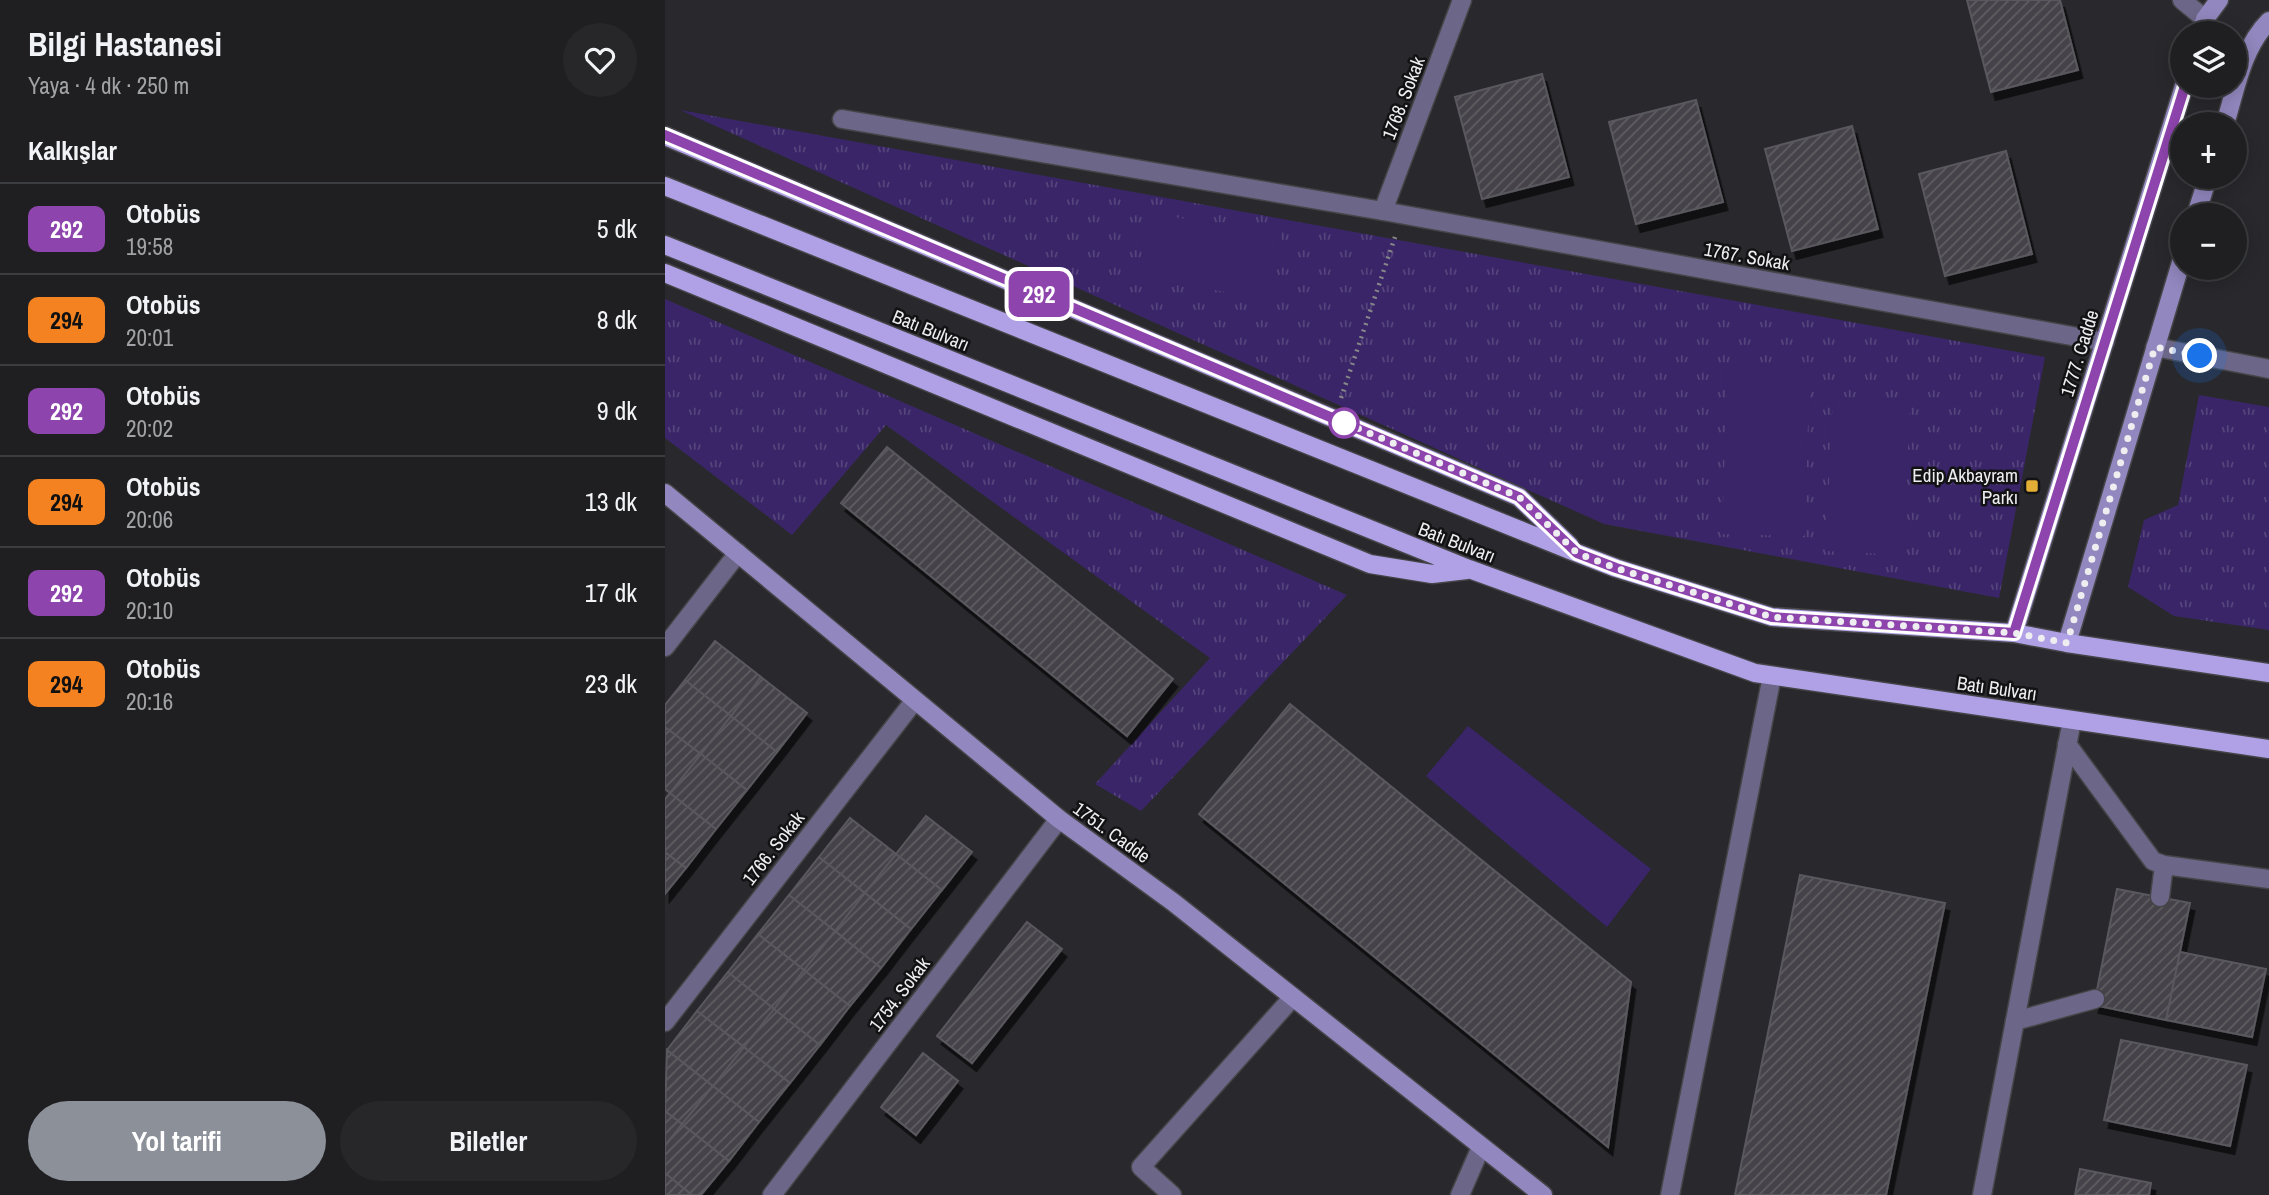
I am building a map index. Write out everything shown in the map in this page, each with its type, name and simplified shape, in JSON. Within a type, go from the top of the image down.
[{"type":"main road","points":[[2206,21],[2219,0]]},
{"type":"main road","points":[[2229,112],[2247,54],[2255,38],[2269,22]]},
{"type":"main road","name":"1777. Cadde","points":[[2014,633],[2181,98]]},
{"type":"main road","points":[[665,135],[1519,497],[1577,553]]},
{"type":"main road","name":"Batı Bulvarı","points":[[665,186],[1577,553],[1772,617],[2014,633],[2269,673]]},
{"type":"main road","name":"Batı Bulvarı","points":[[665,245],[1469,569],[1755,673],[2269,749]]},
{"type":"main road","points":[[665,273],[1370,564],[1432,575],[1469,569]]},
{"type":"main road","points":[[2067,643],[2176,280]]},
{"type":"main road","name":"1751. Cadde","points":[[665,493],[1059,819],[1173,902],[1543,1195]]},
{"type":"street","name":"1768. Sokak","points":[[1383,211],[1462,0]]},
{"type":"street","points":[[2182,0],[2199,21]]},
{"type":"street","name":"1767. Sokak","points":[[842,119],[1383,211],[2105,342]]},
{"type":"street","points":[[2155,347],[2269,369]]},
{"type":"street","points":[[665,647],[738,553]]},
{"type":"street","points":[[1670,1195],[1772,676]]},
{"type":"street","name":"1766. Sokak","points":[[665,1022],[915,700]]},
{"type":"street","points":[[1982,1195],[2072,720]]},
{"type":"street","points":[[2067,744],[2153,861],[2164,865],[2269,879]]},
{"type":"street","name":"1754. Sokak","points":[[772,1195],[1059,819]]},
{"type":"street","points":[[2160,897],[2164,865]]},
{"type":"street","points":[[1171,1195],[1141,1167],[1293,997]]},
{"type":"street","points":[[2015,1021],[2095,999]]},
{"type":"street","points":[[1460,1195],[1481,1147]]},
{"type":"path","points":[[1334,418],[1402,215]]},
{"type":"green space","points":[[680,110],[2045,357],[1999,598],[1604,524]]},
{"type":"green space","points":[[1148,213],[1281,234],[1270,299],[1138,278]]},
{"type":"green space","points":[[665,299],[1347,595],[1141,811],[1095,784],[1210,658],[886,425],[792,535],[665,438]]},
{"type":"green space","points":[[1728,364],[1810,367],[1804,536],[1722,534]]},
{"type":"green space","points":[[2199,395],[2269,407],[2269,630],[2174,616],[2128,587],[2144,520],[2178,505]]},
{"type":"green space","points":[[1833,397],[1910,400],[1903,555],[1826,551]]},
{"type":"green space","points":[[1468,726],[1651,869],[1607,927],[1426,776]]},
{"type":"building","points":[[1967,0],[2060,0],[2078,70],[1991,92]]},
{"type":"building","points":[[1542,74],[1569,177],[1482,199],[1455,97]]},
{"type":"building","points":[[1696,100],[1723,202],[1636,224],[1609,122]]},
{"type":"building","points":[[1852,126],[1878,229],[1792,251],[1765,149]]},
{"type":"building","points":[[2006,151],[2032,254],[1945,276],[1919,174]]},
{"type":"building","points":[[887,447],[1173,679],[1127,736],[841,503]]},
{"type":"building","points":[[715,641],[761,677],[731,716],[685,680]]},
{"type":"building","points":[[761,677],[807,713],[777,752],[731,716]]},
{"type":"building","points":[[685,680],[731,716],[701,754],[665,727],[665,705]]},
{"type":"building","points":[[1290,704],[1631,982],[1608,1147],[1199,814]]},
{"type":"building","points":[[731,716],[777,752],[747,790],[701,754]]},
{"type":"building","points":[[665,727],[701,754],[670,793],[665,789]]},
{"type":"building","points":[[701,754],[747,790],[716,829],[670,793]]},
{"type":"building","points":[[670,793],[716,829],[686,868],[665,852],[665,799]]},
{"type":"building","points":[[926,816],[972,852],[942,890],[896,854]]},
{"type":"building","points":[[850,818],[896,854],[865,893],[819,857]]},
{"type":"building","points":[[665,852],[686,868],[665,894]]},
{"type":"building","points":[[896,854],[942,890],[911,929],[865,893]]},
{"type":"building","points":[[819,857],[865,893],[835,931],[789,895]]},
{"type":"building","points":[[1800,875],[1945,903],[1886,1195],[1735,1195]]},
{"type":"building","points":[[2117,889],[2190,903],[2166,1020],[2094,1005]]},
{"type":"building","points":[[865,893],[911,929],[881,968],[835,931]]},
{"type":"building","points":[[789,895],[835,931],[804,970],[758,934]]},
{"type":"building","points":[[1027,922],[1062,949],[972,1063],[937,1036]]},
{"type":"building","points":[[835,931],[881,968],[850,1006],[804,970]]},
{"type":"building","points":[[758,934],[804,970],[774,1009],[728,972]]},
{"type":"building","points":[[2180,952],[2266,969],[2252,1037],[2166,1020]]},
{"type":"building","points":[[804,970],[850,1006],[820,1045],[774,1009]]},
{"type":"building","points":[[728,972],[774,1009],[744,1047],[697,1011]]},
{"type":"building","points":[[774,1009],[820,1045],[790,1083],[744,1047]]},
{"type":"building","points":[[697,1011],[744,1047],[713,1086],[667,1050]]},
{"type":"building","points":[[2121,1040],[2247,1065],[2230,1146],[2104,1120]]},
{"type":"building","points":[[744,1047],[790,1083],[759,1122],[713,1086]]},
{"type":"building","points":[[667,1050],[713,1086],[682,1124],[665,1111]]},
{"type":"building","points":[[923,1053],[958,1081],[916,1135],[881,1107]]},
{"type":"building","points":[[713,1086],[759,1122],[729,1161],[682,1124]]},
{"type":"building","points":[[665,1111],[682,1124],[665,1146]]},
{"type":"building","points":[[682,1124],[729,1161],[701,1195],[692,1195],[665,1173],[665,1146]]},
{"type":"building","points":[[2080,1169],[2151,1183],[2149,1195],[2075,1195]]},
{"type":"building","points":[[665,1173],[692,1195],[665,1195]]},
{"type":"bus line","name":"292","points":[[665,135],[1519,497],[1577,553],[1616,568],[1772,617],[2014,633],[2181,98]]},
{"type":"place","name":"Edip Akbayram Parkı","points":[[2032,486]]},
{"type":"route","points":[[1344,423],[1334,418],[1519,497],[1577,553],[1772,617],[2014,633],[2067,643],[2155,347],[2200,356]]}]
